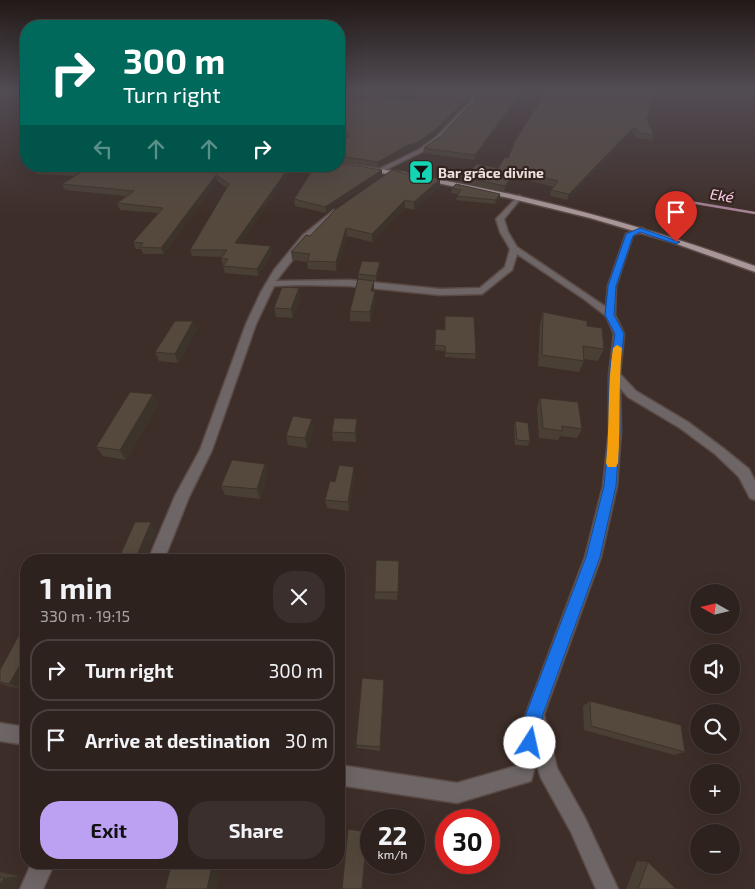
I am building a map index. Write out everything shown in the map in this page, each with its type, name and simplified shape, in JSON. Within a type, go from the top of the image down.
[{"type":"main road","points":[[345,167],[380,176]]},
{"type":"main road","points":[[392,173],[411,176]]},
{"type":"main road","points":[[420,178],[519,197],[640,230],[755,269]]},
{"type":"street","points":[[380,176],[420,151],[445,131]]},
{"type":"street","points":[[380,176],[392,173]]},
{"type":"street","points":[[345,776],[457,793],[524,774],[535,714],[593,557],[610,486],[615,431],[614,375],[619,334],[610,315],[588,297],[514,249],[504,232],[500,219],[519,197]]},
{"type":"street","points":[[158,554],[182,496],[206,450],[251,324],[277,272],[306,237],[344,206]]},
{"type":"street","points":[[610,315],[612,286],[622,250],[630,234],[640,230]]},
{"type":"street","points":[[271,284],[300,282],[373,285],[440,292],[482,291],[509,268],[514,249]]},
{"type":"street","points":[[614,375],[632,394],[684,425],[719,451],[744,474],[755,494]]},
{"type":"street","points":[[535,714],[548,771],[578,825],[607,889]]},
{"type":"street","points":[[0,732],[20,735]]},
{"type":"street","points":[[31,889],[41,869]]},
{"type":"building","points":[[345,131],[433,131],[417,143],[408,145],[378,162],[345,157],[345,137],[349,137]]},
{"type":"building","points":[[445,131],[492,131],[475,155],[424,148]]},
{"type":"building","points":[[521,131],[630,131],[569,194],[551,190],[558,181],[520,172],[515,173],[505,186],[463,177],[477,164],[498,168],[505,157],[508,158]]},
{"type":"building","points":[[638,131],[652,131],[654,135]]},
{"type":"building","points":[[345,164],[382,170],[325,207],[294,199],[311,172],[345,172]]},
{"type":"building","points":[[392,170],[422,178],[426,175],[440,179],[414,202],[405,200],[372,234],[346,228],[336,262],[307,261],[310,254],[291,252],[306,235],[310,236],[336,209]]},
{"type":"building","points":[[81,172],[286,172],[235,243],[271,246],[257,269],[223,266],[228,259],[221,258],[227,250],[190,250],[229,184],[216,175],[161,248],[140,247],[143,243],[133,242],[163,208],[117,203],[134,191],[62,184]]},
{"type":"building","points":[[456,184],[500,194],[496,200],[457,196],[461,190],[452,188]]},
{"type":"building","points":[[362,261],[380,262],[376,276],[358,274]]},
{"type":"building","points":[[358,279],[374,281],[371,291],[375,291],[370,312],[350,311]]},
{"type":"building","points":[[282,287],[299,288],[291,309],[274,308]]},
{"type":"building","points":[[543,312],[587,321],[587,326],[602,328],[604,349],[583,346],[584,361],[542,355]]},
{"type":"building","points":[[445,316],[474,317],[476,354],[446,353],[445,346],[435,345],[436,329],[445,330]]},
{"type":"building","points":[[175,321],[193,321],[175,354],[155,352]]},
{"type":"building","points":[[130,392],[153,394],[120,450],[96,447]]},
{"type":"building","points":[[540,398],[578,402],[582,429],[562,426],[562,431],[543,428]]},
{"type":"building","points":[[293,416],[312,419],[305,438],[286,436]]},
{"type":"building","points":[[334,418],[357,419],[355,433],[332,432]]},
{"type":"building","points":[[515,421],[528,423],[530,441],[517,440]]},
{"type":"building","points":[[232,460],[265,464],[257,489],[221,486]]},
{"type":"building","points":[[339,465],[354,467],[348,502],[325,500],[330,481],[335,482]]},
{"type":"building","points":[[135,522],[151,522],[138,554],[121,554]]},
{"type":"building","points":[[376,560],[399,561],[398,592],[375,592]]},
{"type":"building","points":[[20,635],[20,665],[9,684],[0,682],[0,670]]},
{"type":"building","points":[[362,678],[384,680],[380,747],[356,745]]},
{"type":"building","points":[[590,701],[681,725],[685,752],[591,726]]},
{"type":"building","points":[[348,829],[360,831],[360,874],[363,874],[362,889],[342,889]]},
{"type":"building","points":[[648,862],[676,889],[638,889]]},
{"type":"building","points":[[170,869],[211,869],[207,889],[165,889]]},
{"type":"building","points":[[0,877],[4,878],[0,885]]},
{"type":"waterway","name":"Eké","points":[[684,201],[755,213]]},
{"type":"slow traffic","points":[[612,463],[615,431],[614,375],[617,348]]},
{"type":"place","name":"Bar grâce divine","points":[[421,172]]},
{"type":"route","points":[[530,743],[535,714],[593,557],[610,486],[615,431],[614,375],[619,334],[610,315],[612,286],[622,250],[630,234],[640,230],[676,242]]}]
